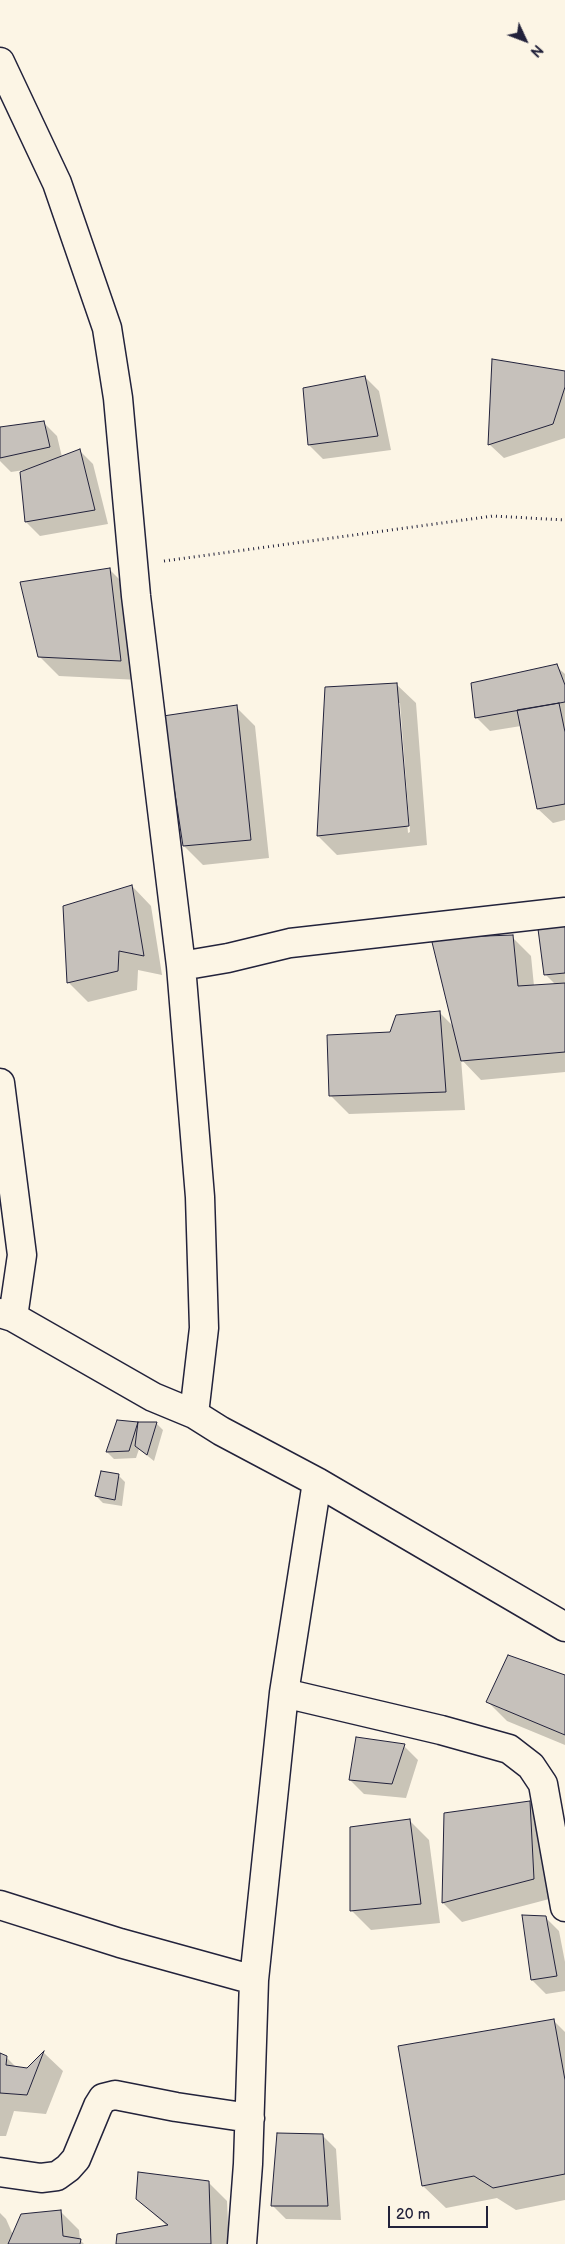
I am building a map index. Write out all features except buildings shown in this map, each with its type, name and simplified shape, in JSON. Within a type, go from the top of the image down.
[{"type":"street","points":[[0,62],[57,184],[107,328],[118,398],[133,565],[181,966],[200,1197],[204,1328],[194,1414]]},
{"type":"street","points":[[181,966],[228,958],[290,942],[565,912]]},
{"type":"street","points":[[0,1083],[22,1255],[6,1315],[153,1397],[194,1414],[221,1431],[317,1482],[565,1627]]},
{"type":"street","points":[[242,2244],[250,2118],[254,1980],[284,1692],[317,1482]]},
{"type":"street","points":[[284,1692],[441,1730],[509,1749],[531,1766],[543,1784],[565,1907]]},
{"type":"street","points":[[0,1905],[120,1943],[254,1980]]},
{"type":"street","points":[[0,2172],[41,2178],[57,2176],[76,2159],[98,2106],[104,2098],[115,2095],[176,2107],[250,2118]]},
{"type":"path","points":[[133,565],[493,516],[565,520]]}]
